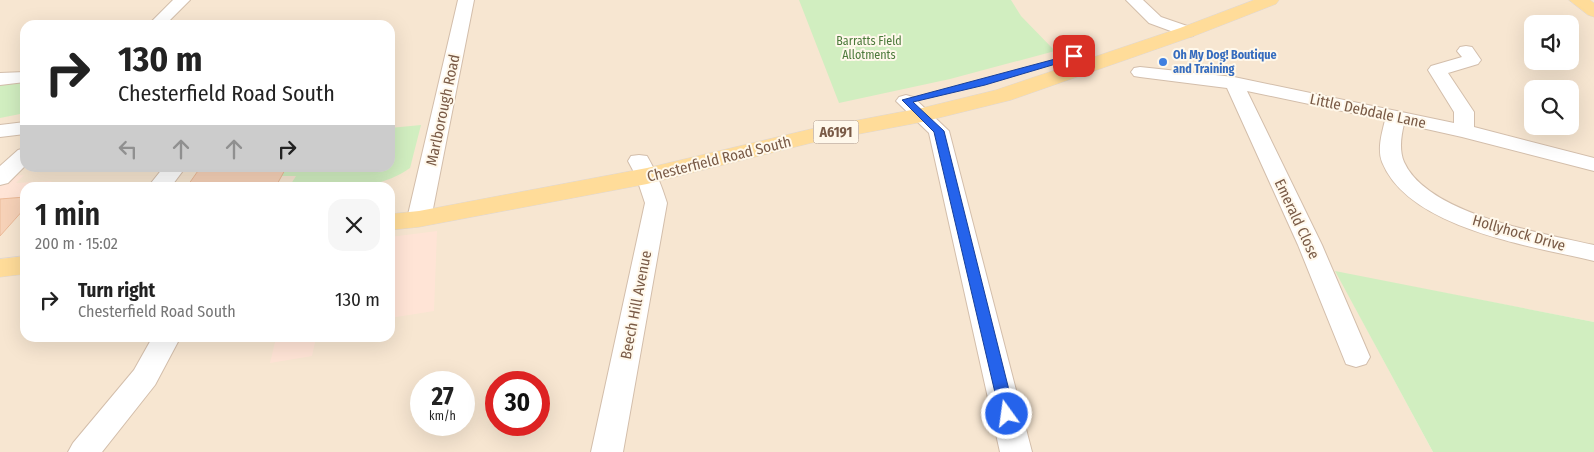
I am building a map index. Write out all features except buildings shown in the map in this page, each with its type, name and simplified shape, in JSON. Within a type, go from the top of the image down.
[{"type":"main road","name":"Chesterfield Road South","points":[[395,220],[421,210],[811,136],[914,108],[982,83],[1074,56],[1232,0]]},
{"type":"main road","name":"Chesterfield Road South","points":[[914,108],[1003,95],[1188,32],[1270,0]]},
{"type":"main road","points":[[1578,0],[1594,11]]},
{"type":"main road","name":"Chesterfield Road South","points":[[395,206],[421,210]]},
{"type":"main road","points":[[0,248],[20,246]]},
{"type":"main road","points":[[0,268],[20,266]]},
{"type":"street","points":[[161,20],[182,0]]},
{"type":"street","name":"Marlborough Road","points":[[421,210],[466,0]]},
{"type":"street","points":[[1134,0],[1155,20],[1188,32]]},
{"type":"street","points":[[1464,131],[1464,112],[1437,70],[1472,60],[1466,51]]},
{"type":"street","name":"Little Debdale Lane","points":[[1140,72],[1234,83],[1464,131],[1594,165]]},
{"type":"street","points":[[0,79],[20,77]]},
{"type":"street","name":"Emerald Close","points":[[1234,83],[1310,245],[1356,357]]},
{"type":"street","points":[[914,108],[939,131],[1016,452]]},
{"type":"street","name":"Hollyhock Drive","points":[[1396,117],[1391,137],[1393,162],[1410,188],[1449,211],[1502,232],[1591,249]]},
{"type":"street","points":[[0,131],[20,129]]},
{"type":"street","points":[[0,178],[20,159]]},
{"type":"street","name":"Beech Hill Avenue","points":[[608,452],[656,203],[643,169]]},
{"type":"street","points":[[163,182],[171,172]]},
{"type":"street","points":[[84,452],[145,377],[164,342]]},
{"type":"shaded area","points":[[0,0],[1594,0],[1594,322],[1336,272],[1433,452],[0,452]]},
{"type":"shaded area","points":[[24,175],[16,183],[20,183],[20,213],[0,235],[0,177]]},
{"type":"shaded area","points":[[437,231],[434,311],[395,317],[395,236]]},
{"type":"shaded area","points":[[275,342],[315,342],[312,356],[270,363]]},
{"type":"green space","name":"Barratts Field Allotments","points":[[799,0],[1011,0],[1021,16],[1055,51],[950,79],[839,103]]},
{"type":"green space","points":[[20,82],[20,114],[0,118],[0,84]]},
{"type":"green space","points":[[421,125],[410,168],[382,182],[292,182],[296,176],[281,176],[284,172],[395,172],[395,128]]},
{"type":"green space","points":[[1335,271],[1594,322],[1594,452],[1433,452]]},
{"type":"place","name":"Oh My Dog! Boutique and Training","points":[[1163,62]]},
{"type":"route","points":[[1007,414],[939,131],[906,100],[982,83],[1074,56]]}]
